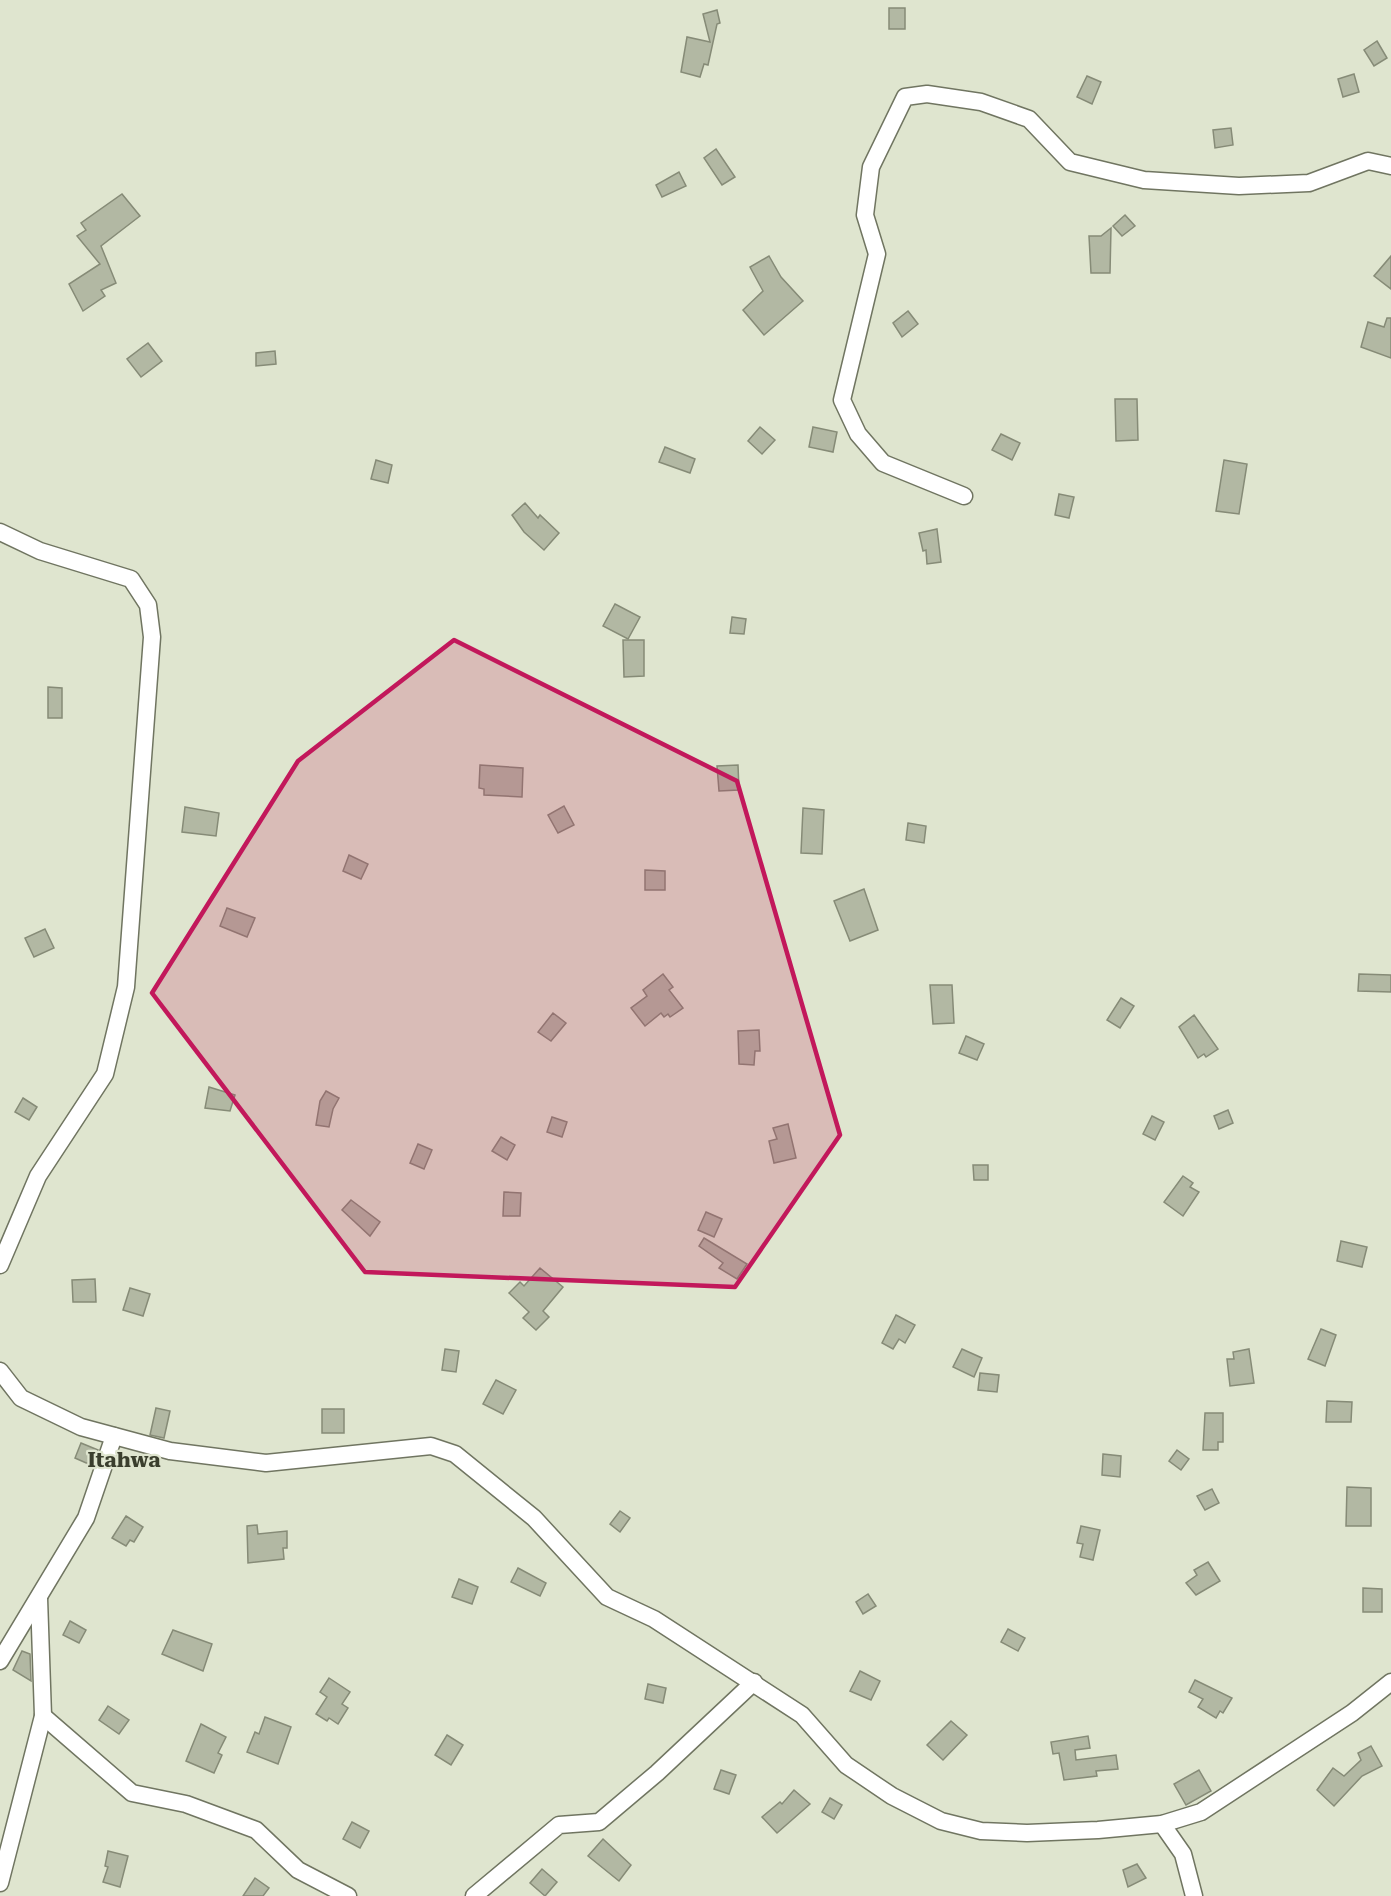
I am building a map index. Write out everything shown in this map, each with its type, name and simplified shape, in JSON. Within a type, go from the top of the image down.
[{"type":"street","points":[[964,496],[883,463],[858,434],[842,400],[877,254],[865,215],[871,167],[905,97],[927,94],[981,102],[1029,119],[1070,162],[1144,180],[1239,186],[1309,183],[1368,161],[1391,166]]},
{"type":"street","points":[[0,532],[40,551],[132,579],[148,605],[152,637],[126,987],[105,1074],[38,1176],[0,1265]]},
{"type":"street","points":[[0,1371],[21,1398],[81,1427],[170,1451],[266,1463],[431,1446],[455,1454],[534,1518],[607,1597],[654,1619],[802,1715],[846,1766],[891,1796],[941,1821],[981,1831],[1028,1833],[1162,1824],[1201,1812],[1352,1713],[1391,1682]]},
{"type":"street","points":[[0,1661],[86,1518],[114,1436]]},
{"type":"street","points":[[0,1883],[43,1716],[39,1598]]},
{"type":"street","points":[[474,1896],[559,1825],[599,1822],[657,1773],[754,1682]]},
{"type":"street","points":[[43,1716],[132,1793],[186,1804],[256,1830],[298,1870],[348,1896]]},
{"type":"street","points":[[1162,1824],[1183,1854],[1194,1896]]},
{"type":"highlighted area","points":[[454,640],[737,781],[840,1135],[735,1287],[365,1272],[152,993],[298,761]]},
{"type":"building","points":[[889,8],[905,8],[905,29],[889,29]]},
{"type":"building","points":[[717,10],[720,23],[717,24],[708,65],[704,64],[700,77],[681,72],[687,37],[710,42],[703,14]]},
{"type":"building","points":[[1377,41],[1387,58],[1374,66],[1364,50]]},
{"type":"building","points":[[1354,74],[1359,92],[1343,97],[1338,79]]},
{"type":"building","points":[[1087,76],[1101,82],[1092,104],[1077,97]]},
{"type":"building","points":[[1231,128],[1233,145],[1215,148],[1213,130]]},
{"type":"building","points":[[716,149],[735,177],[722,185],[704,158]]},
{"type":"building","points":[[679,172],[686,186],[662,197],[656,185]]},
{"type":"building","points":[[122,194],[140,216],[101,246],[116,283],[101,290],[105,296],[83,311],[69,284],[100,264],[77,236],[86,230],[81,223]]},
{"type":"building","points":[[1125,215],[1135,226],[1122,236],[1113,226]]},
{"type":"building","points":[[1111,228],[1110,273],[1091,273],[1089,236],[1101,236]]},
{"type":"building","points":[[769,256],[781,277],[803,301],[764,335],[743,310],[763,291],[750,267]]},
{"type":"building","points":[[1391,256],[1391,289],[1374,276]]},
{"type":"building","points":[[908,311],[918,324],[902,337],[893,323]]},
{"type":"building","points":[[1387,318],[1391,318],[1391,358],[1361,347],[1368,322],[1384,327]]},
{"type":"building","points":[[148,343],[162,361],[141,377],[127,359]]},
{"type":"building","points":[[275,351],[276,364],[256,366],[256,353]]},
{"type":"building","points":[[1115,399],[1137,399],[1138,440],[1116,441]]},
{"type":"building","points":[[760,427],[775,440],[762,454],[748,441]]},
{"type":"building","points":[[813,427],[837,432],[833,452],[809,447]]},
{"type":"building","points":[[1001,434],[1020,443],[1012,460],[992,450]]},
{"type":"building","points":[[665,447],[695,459],[690,473],[659,462]]},
{"type":"building","points":[[376,460],[392,465],[388,483],[371,479]]},
{"type":"building","points":[[1224,460],[1247,464],[1239,514],[1216,511]]},
{"type":"building","points":[[1059,494],[1074,497],[1069,518],[1055,515]]},
{"type":"building","points":[[525,503],[538,518],[540,515],[559,533],[544,550],[524,532],[512,515]]},
{"type":"building","points":[[937,529],[941,562],[927,564],[926,550],[923,551],[919,533]]},
{"type":"building","points":[[615,604],[640,617],[628,639],[603,626]]},
{"type":"building","points":[[732,617],[746,619],[744,634],[730,633]]},
{"type":"building","points":[[623,640],[644,640],[644,676],[624,677]]},
{"type":"building","points":[[48,687],[62,688],[62,718],[48,718]]},
{"type":"building","points":[[480,765],[523,768],[522,797],[484,795],[484,789],[479,788]]},
{"type":"building","points":[[738,765],[739,790],[719,791],[717,766]]},
{"type":"building","points":[[564,806],[574,825],[558,833],[548,815]]},
{"type":"building","points":[[185,807],[219,813],[216,836],[182,832]]},
{"type":"building","points":[[803,808],[824,810],[822,854],[801,853]]},
{"type":"building","points":[[908,823],[926,826],[924,843],[906,840]]},
{"type":"building","points":[[349,855],[368,864],[361,879],[343,871]]},
{"type":"building","points":[[645,870],[665,871],[665,890],[645,890]]},
{"type":"building","points":[[864,889],[878,930],[850,941],[834,901]]},
{"type":"building","points":[[227,908],[255,918],[247,937],[220,926]]},
{"type":"building","points":[[45,929],[54,948],[34,957],[25,938]]},
{"type":"building","points":[[663,974],[673,987],[669,990],[683,1008],[670,1017],[668,1014],[664,1017],[661,1013],[645,1026],[631,1008],[647,996],[643,990]]},
{"type":"building","points":[[1359,974],[1391,975],[1391,992],[1358,991]]},
{"type":"building","points":[[930,985],[952,985],[954,1023],[933,1024]]},
{"type":"building","points":[[1121,998],[1134,1006],[1120,1028],[1107,1020]]},
{"type":"building","points":[[553,1013],[566,1023],[551,1041],[538,1032]]},
{"type":"building","points":[[1194,1015],[1218,1049],[1206,1057],[1204,1054],[1198,1058],[1179,1027]]},
{"type":"building","points":[[759,1030],[760,1051],[755,1051],[754,1065],[739,1064],[738,1031]]},
{"type":"building","points":[[966,1036],[984,1044],[977,1060],[959,1053]]},
{"type":"building","points":[[209,1087],[235,1095],[230,1111],[205,1108]]},
{"type":"building","points":[[326,1091],[339,1098],[333,1109],[329,1127],[316,1125],[320,1101]]},
{"type":"building","points":[[23,1098],[37,1107],[29,1120],[15,1112]]},
{"type":"building","points":[[1228,1110],[1233,1123],[1219,1129],[1214,1116]]},
{"type":"building","points":[[1152,1116],[1164,1122],[1155,1140],[1143,1134]]},
{"type":"building","points":[[552,1117],[567,1122],[562,1137],[547,1132]]},
{"type":"building","points":[[788,1124],[796,1158],[774,1163],[769,1141],[777,1139],[773,1128]]},
{"type":"building","points":[[501,1137],[515,1145],[507,1160],[492,1151]]},
{"type":"building","points":[[418,1144],[432,1150],[424,1169],[410,1163]]},
{"type":"building","points":[[973,1165],[988,1165],[988,1180],[974,1180]]},
{"type":"building","points":[[1183,1176],[1193,1183],[1190,1187],[1199,1192],[1183,1216],[1164,1202]]},
{"type":"building","points":[[504,1192],[521,1193],[520,1216],[503,1216]]},
{"type":"building","points":[[351,1200],[380,1222],[370,1236],[342,1210]]},
{"type":"building","points":[[706,1212],[722,1219],[714,1237],[698,1230]]},
{"type":"building","points":[[704,1238],[747,1264],[737,1279],[719,1268],[723,1263],[699,1246]]},
{"type":"building","points":[[1341,1241],[1367,1247],[1362,1267],[1337,1261]]},
{"type":"building","points":[[540,1268],[563,1287],[543,1311],[549,1317],[536,1330],[523,1318],[529,1312],[509,1293],[520,1282],[524,1286]]},
{"type":"building","points":[[95,1279],[96,1302],[73,1302],[72,1280]]},
{"type":"building","points":[[130,1288],[150,1294],[143,1316],[123,1310]]},
{"type":"building","points":[[896,1315],[915,1325],[905,1343],[899,1339],[893,1349],[882,1343]]},
{"type":"building","points":[[1321,1329],[1336,1335],[1325,1366],[1308,1359]]},
{"type":"building","points":[[445,1349],[459,1351],[456,1372],[442,1370]]},
{"type":"building","points":[[962,1349],[982,1358],[974,1377],[953,1367]]},
{"type":"building","points":[[1249,1349],[1254,1383],[1230,1386],[1227,1359],[1234,1359],[1233,1352]]},
{"type":"building","points":[[980,1373],[999,1375],[997,1392],[978,1390]]},
{"type":"building","points":[[496,1380],[516,1390],[503,1414],[483,1404]]},
{"type":"building","points":[[1327,1401],[1352,1402],[1351,1422],[1326,1422]]},
{"type":"building","points":[[156,1408],[170,1411],[164,1438],[150,1435]]},
{"type":"building","points":[[322,1409],[344,1409],[344,1433],[322,1433]]},
{"type":"building","points":[[1205,1413],[1223,1413],[1223,1442],[1218,1442],[1218,1450],[1203,1450]]},
{"type":"building","points":[[81,1443],[98,1450],[93,1466],[75,1458]]},
{"type":"building","points":[[1177,1450],[1189,1459],[1181,1470],[1169,1461]]},
{"type":"building","points":[[1103,1454],[1121,1456],[1120,1477],[1102,1475]]},
{"type":"building","points":[[1347,1487],[1371,1488],[1371,1526],[1346,1526]]},
{"type":"building","points":[[1212,1489],[1219,1503],[1205,1510],[1197,1496]]},
{"type":"building","points":[[620,1511],[630,1518],[620,1532],[610,1524]]},
{"type":"building","points":[[126,1516],[143,1527],[134,1542],[130,1540],[126,1546],[112,1538]]},
{"type":"building","points":[[257,1525],[258,1534],[287,1531],[287,1548],[283,1548],[284,1559],[248,1563],[247,1526]]},
{"type":"building","points":[[1081,1526],[1100,1530],[1093,1560],[1080,1557],[1083,1544],[1077,1543]]},
{"type":"building","points":[[1208,1562],[1220,1581],[1196,1595],[1186,1583],[1197,1575],[1194,1570]]},
{"type":"building","points":[[518,1568],[546,1583],[540,1596],[511,1582]]},
{"type":"building","points":[[459,1579],[478,1587],[472,1604],[452,1597]]},
{"type":"building","points":[[1363,1588],[1382,1589],[1382,1612],[1363,1612]]},
{"type":"building","points":[[868,1594],[876,1606],[863,1614],[856,1602]]},
{"type":"building","points":[[70,1621],[86,1630],[79,1643],[63,1635]]},
{"type":"building","points":[[1008,1629],[1025,1638],[1018,1651],[1001,1642]]},
{"type":"building","points":[[173,1630],[212,1644],[203,1671],[162,1654]]},
{"type":"building","points":[[22,1651],[30,1654],[31,1681],[13,1670]]},
{"type":"building","points":[[860,1671],[880,1681],[871,1700],[850,1691]]},
{"type":"building","points":[[329,1678],[350,1692],[342,1704],[348,1708],[338,1724],[329,1718],[327,1721],[316,1714],[327,1697],[320,1692]]},
{"type":"building","points":[[1195,1680],[1232,1698],[1223,1713],[1220,1711],[1216,1718],[1198,1707],[1203,1699],[1189,1692]]},
{"type":"building","points":[[648,1684],[666,1688],[663,1703],[645,1699]]},
{"type":"building","points":[[108,1706],[129,1720],[119,1734],[99,1720]]},
{"type":"building","points":[[265,1717],[291,1727],[278,1764],[247,1752],[255,1732],[259,1734]]},
{"type":"building","points":[[951,1721],[967,1735],[943,1760],[927,1745]]},
{"type":"building","points":[[201,1724],[226,1737],[218,1753],[222,1755],[214,1773],[186,1761]]},
{"type":"building","points":[[447,1735],[463,1745],[451,1765],[435,1755]]},
{"type":"building","points":[[1088,1736],[1090,1748],[1075,1750],[1076,1760],[1116,1755],[1118,1769],[1096,1771],[1097,1776],[1064,1780],[1059,1753],[1053,1754],[1051,1742]]},
{"type":"building","points":[[1371,1746],[1382,1766],[1362,1776],[1334,1806],[1317,1790],[1333,1768],[1344,1776],[1361,1760],[1358,1753]]},
{"type":"building","points":[[721,1770],[736,1775],[729,1794],[714,1789]]},
{"type":"building","points":[[1199,1770],[1211,1791],[1186,1805],[1174,1784]]},
{"type":"building","points":[[794,1790],[810,1804],[777,1833],[762,1817],[780,1802],[782,1804]]},
{"type":"building","points":[[830,1798],[842,1805],[834,1819],[822,1812]]},
{"type":"building","points":[[352,1822],[369,1831],[360,1848],[343,1839]]},
{"type":"building","points":[[603,1839],[631,1865],[619,1881],[588,1856]]},
{"type":"building","points":[[108,1851],[128,1856],[120,1887],[103,1882],[108,1867],[105,1866]]},
{"type":"building","points":[[1137,1864],[1146,1878],[1128,1887],[1123,1870]]},
{"type":"building","points":[[542,1869],[557,1882],[545,1896],[530,1883]]},
{"type":"building","points":[[255,1878],[269,1888],[263,1896],[243,1896]]},
{"type":"district","name":"Itahwa","points":[[124,1460]]}]
